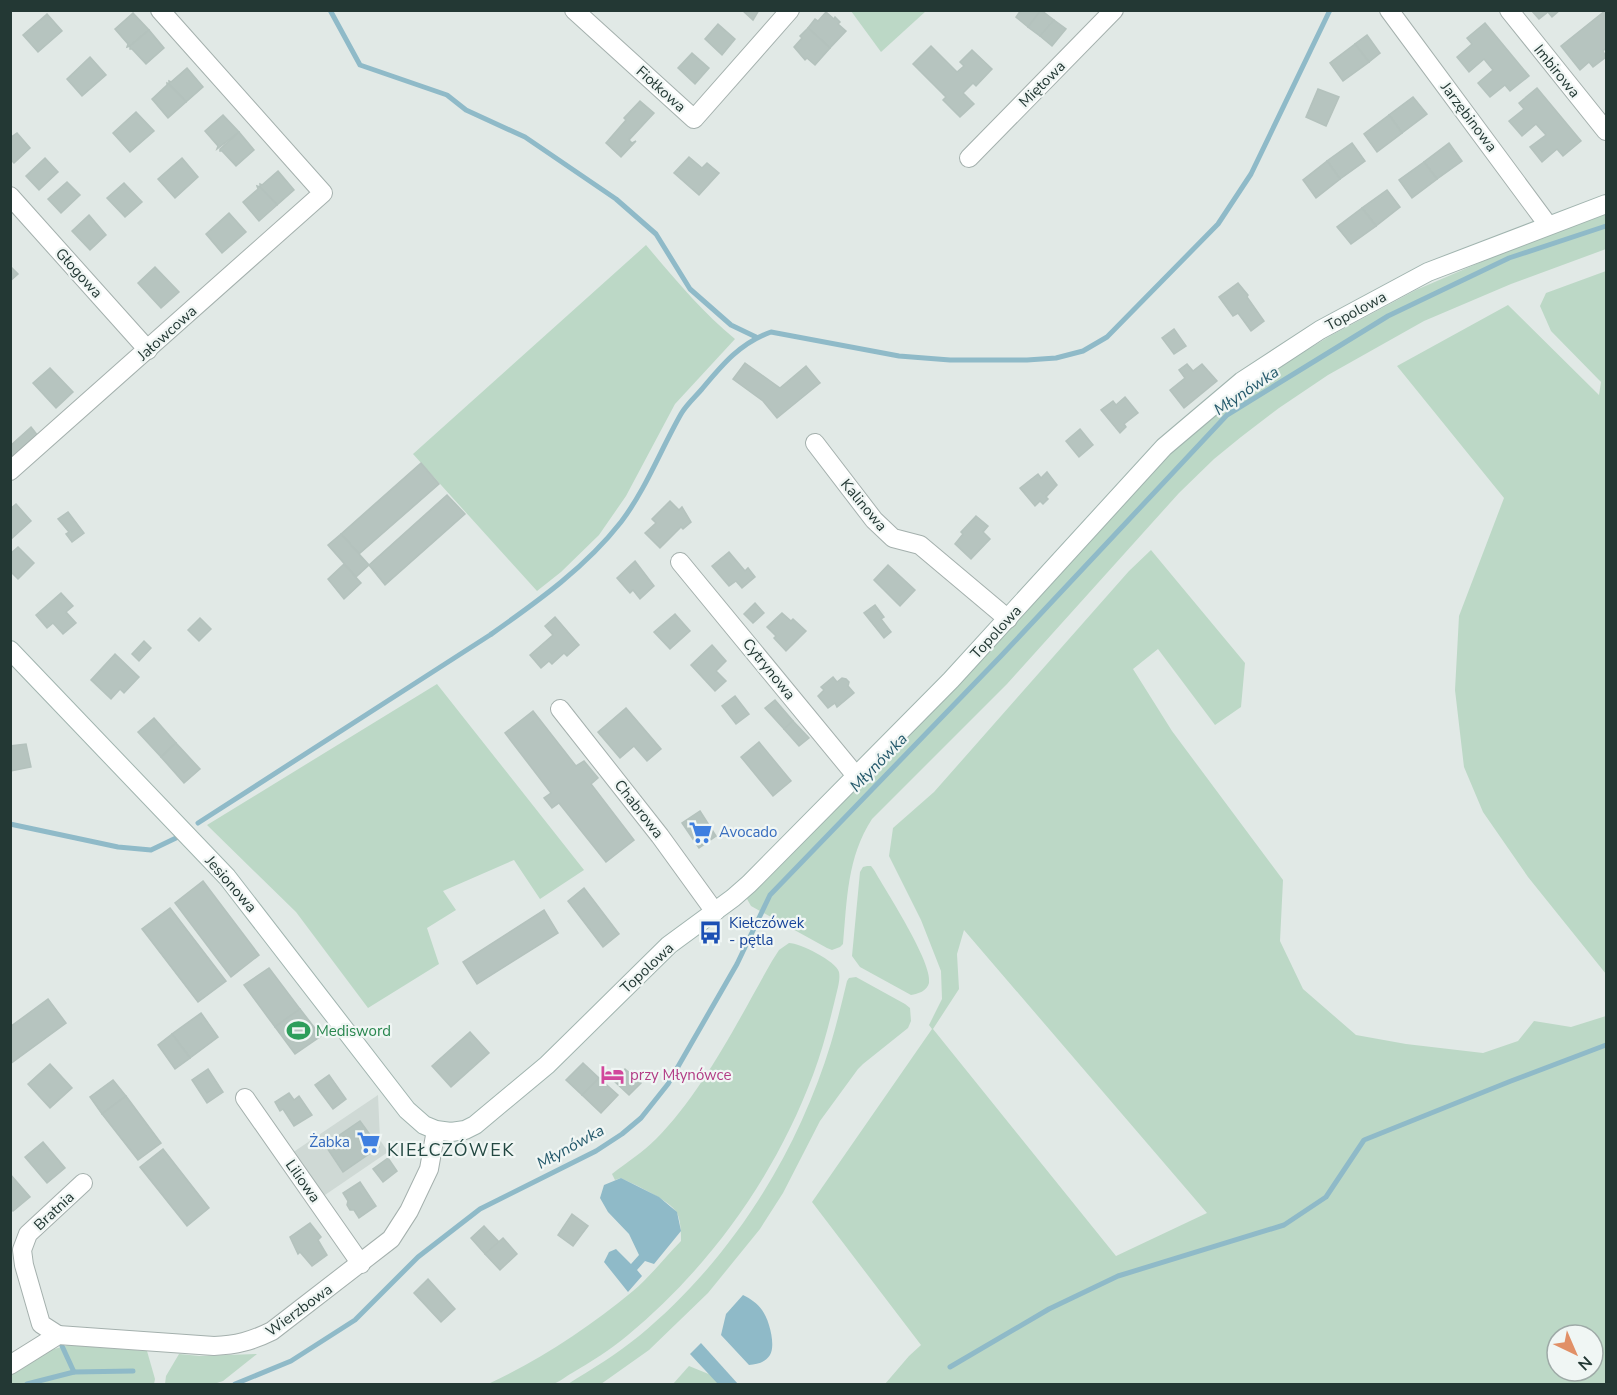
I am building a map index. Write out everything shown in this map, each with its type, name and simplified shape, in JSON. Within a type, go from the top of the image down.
[{"type":"street","name":"Jałowcowa","points":[[10,471],[323,194],[160,10]]},
{"type":"street","name":"Fiołkowa","points":[[574,10],[694,118],[790,10]]},
{"type":"street","name":"Miętowa","points":[[969,158],[1114,10]]},
{"type":"street","name":"Jarzębinowa","points":[[1389,10],[1548,225]]},
{"type":"street","name":"Imbirowa","points":[[1509,10],[1606,131]]},
{"type":"street","name":"Głogowa","points":[[10,196],[148,350]]},
{"type":"street","name":"Topolowa","points":[[436,1130],[451,1132],[465,1130],[493,1112],[583,1031],[669,945],[749,884],[857,777],[1008,619],[1164,447],[1242,381],[1320,330],[1428,272],[1606,204]]},
{"type":"street","name":"Kalinowa","points":[[815,443],[874,520],[893,538],[920,545],[1008,619]]},
{"type":"street","name":"Cytrynowa","points":[[680,562],[857,777]]},
{"type":"street","name":"Jesionowa","points":[[10,650],[227,877],[407,1110],[424,1125],[436,1130]]},
{"type":"street","name":"Chabrowa","points":[[561,709],[660,836],[715,912]]},
{"type":"street","name":"Liliowa","points":[[245,1098],[361,1264]]},
{"type":"street","name":"Wierzbowa","points":[[58,1335],[214,1346],[253,1341],[272,1331],[391,1239],[409,1211],[429,1169],[436,1130]]},
{"type":"street","name":"Bratnia","points":[[58,1335],[41,1324],[22,1250],[28,1234],[83,1183]]},
{"type":"street","points":[[10,1365],[58,1335]]},
{"type":"shaded area","points":[[378,1095],[380,1140],[388,1152],[322,1197],[292,1153]]},
{"type":"green space","points":[[851,11],[926,11],[881,52]]},
{"type":"green space","points":[[1606,214],[1606,249],[1511,284],[1424,321],[1328,375],[1279,408],[1214,459],[1179,493],[1007,684],[872,819],[857,848],[853,864],[847,895],[843,944],[840,947],[832,950],[827,948],[751,906],[747,899],[749,895],[917,725],[1042,594],[1149,474],[1189,433],[1249,385],[1330,336],[1416,290],[1495,256]]},
{"type":"green space","points":[[646,245],[699,306],[735,339],[675,404],[626,496],[599,535],[561,572],[537,591],[413,454]]},
{"type":"green space","points":[[1606,271],[1606,974],[1528,877],[1483,812],[1464,767],[1455,690],[1459,616],[1504,498],[1397,366],[1508,305],[1599,395],[1601,382],[1551,331],[1540,306],[1546,293]]},
{"type":"green space","points":[[1151,550],[1245,663],[1241,707],[1215,725],[1158,649],[1133,669],[1172,731],[1283,880],[1280,941],[1303,989],[1356,1035],[1406,1044],[1483,1053],[1518,1041],[1534,1021],[1571,1027],[1606,1016],[1606,1384],[885,1384],[921,1345],[812,1202],[932,1029],[929,1025],[942,999],[941,971],[921,920],[889,856],[893,828],[934,792],[1129,571]],"holes":[[[964,930],[1207,1213],[1116,1256],[933,1029],[959,989],[957,954]]]},
{"type":"green space","points":[[437,684],[584,870],[540,899],[514,860],[443,891],[456,910],[427,928],[439,964],[368,1008],[296,912],[207,825]]},
{"type":"green space","points":[[871,866],[874,870],[924,960],[929,983],[919,993],[911,995],[860,967],[852,956],[860,872],[863,867]]},
{"type":"green space","points":[[789,943],[809,949],[831,963],[839,972],[838,985],[821,1053],[798,1112],[780,1149],[737,1217],[687,1279],[628,1335],[600,1356],[552,1384],[530,1386],[488,1384],[545,1354],[599,1318],[639,1285],[681,1241],[679,1220],[673,1208],[660,1198],[621,1178],[615,1180],[612,1174],[656,1139],[689,1100],[719,1054],[779,950]]},
{"type":"green space","points":[[856,977],[910,1008],[911,1021],[908,1028],[858,1069],[820,1121],[783,1193],[760,1229],[708,1293],[649,1350],[601,1384],[568,1384],[639,1336],[703,1274],[731,1240],[779,1165],[799,1125],[817,1085],[831,1043],[847,981],[849,978]]},
{"type":"green space","points":[[68,1345],[147,1351],[155,1379],[154,1384],[11,1384],[11,1372],[51,1350]]},
{"type":"green space","points":[[179,1354],[200,1356],[257,1354],[223,1381],[214,1384],[165,1384],[166,1376]]},
{"type":"green space","points":[[689,1366],[733,1384],[673,1384]]},
{"type":"water","points":[[621,1178],[659,1197],[677,1212],[681,1231],[654,1264],[645,1261],[637,1270],[642,1276],[628,1292],[604,1262],[609,1252],[616,1249],[631,1264],[639,1255],[629,1234],[608,1212],[600,1198],[604,1185]]},
{"type":"water","points":[[743,1295],[758,1305],[765,1314],[769,1326],[772,1351],[761,1363],[749,1365],[721,1335],[726,1314]]},
{"type":"water","points":[[701,1343],[738,1384],[718,1384],[690,1354]]},
{"type":"building","points":[[742,10],[759,10],[753,20]]},
{"type":"building","points":[[1021,10],[1041,10],[1028,27],[1016,17]]},
{"type":"building","points":[[1041,10],[1054,20],[1040,36],[1028,27]]},
{"type":"building","points":[[1531,10],[1560,10],[1552,17],[1548,12],[1539,19]]},
{"type":"building","points":[[1606,10],[1606,48],[1603,51],[1606,57],[1593,67],[1589,62],[1580,70],[1561,46]]},
{"type":"building","points":[[826,12],[834,19],[835,17],[840,22],[838,24],[846,31],[830,48],[808,28],[815,19],[818,21]]},
{"type":"building","points":[[133,13],[149,30],[127,47],[128,44],[115,29]]},
{"type":"building","points":[[47,14],[62,31],[38,52],[23,35]]},
{"type":"building","points":[[1054,20],[1066,29],[1052,46],[1040,36]]},
{"type":"building","points":[[1485,23],[1529,76],[1510,91],[1505,85],[1490,97],[1478,83],[1493,70],[1484,59],[1469,72],[1457,57],[1472,44],[1467,38]]},
{"type":"building","points":[[718,24],[735,39],[722,55],[705,39]]},
{"type":"building","points":[[808,28],[830,48],[815,65],[807,58],[805,60],[794,47]]},
{"type":"building","points":[[149,30],[164,48],[146,64],[130,49],[130,46]]},
{"type":"building","points":[[1367,35],[1380,53],[1369,62],[1355,44]]},
{"type":"building","points":[[1355,44],[1369,62],[1343,81],[1330,63]]},
{"type":"building","points":[[931,46],[957,72],[964,66],[960,62],[972,50],[992,69],[976,86],[973,83],[963,93],[974,104],[960,117],[943,100],[946,97],[913,64]]},
{"type":"building","points":[[692,53],[709,68],[695,84],[678,68]]},
{"type":"building","points":[[90,57],[106,75],[82,96],[67,79]]},
{"type":"building","points":[[187,68],[203,87],[186,102],[169,84],[169,81],[171,82]]},
{"type":"building","points":[[167,83],[186,102],[168,118],[152,99]]},
{"type":"building","points":[[1537,88],[1581,141],[1563,156],[1557,149],[1542,162],[1530,147],[1546,135],[1536,124],[1522,136],[1509,121],[1524,109],[1519,103]]},
{"type":"building","points":[[1318,89],[1339,97],[1326,126],[1306,117]]},
{"type":"building","points":[[1413,97],[1427,114],[1402,133],[1389,115]]},
{"type":"building","points":[[640,101],[654,113],[629,140],[632,143],[636,141],[621,157],[606,143]]},
{"type":"building","points":[[136,112],[154,131],[130,152],[113,133]]},
{"type":"building","points":[[223,115],[239,132],[217,149],[218,146],[205,131]]},
{"type":"building","points":[[1389,115],[1402,133],[1377,152],[1364,134]]},
{"type":"building","points":[[239,132],[254,150],[236,166],[220,149]]},
{"type":"building","points":[[17,133],[30,148],[14,163],[10,159],[10,138]]},
{"type":"building","points":[[1352,143],[1365,161],[1340,179],[1327,161]]},
{"type":"building","points":[[1449,143],[1462,161],[1437,179],[1424,162]]},
{"type":"building","points":[[689,157],[702,168],[707,163],[719,173],[699,195],[674,173]]},
{"type":"building","points":[[45,158],[58,172],[39,190],[26,176]]},
{"type":"building","points":[[182,158],[198,177],[175,198],[158,179]]},
{"type":"building","points":[[1327,161],[1340,179],[1316,198],[1303,180]]},
{"type":"building","points":[[1424,162],[1437,179],[1412,198],[1399,180]]},
{"type":"building","points":[[278,171],[294,190],[277,205],[260,187],[260,184],[262,185]]},
{"type":"building","points":[[67,182],[80,195],[61,213],[48,199]]},
{"type":"building","points":[[124,183],[142,202],[125,217],[107,198]]},
{"type":"building","points":[[257,186],[277,205],[259,221],[243,202],[258,189]]},
{"type":"building","points":[[1387,190],[1400,207],[1376,226],[1362,208]]},
{"type":"building","points":[[1362,208],[1376,226],[1351,244],[1337,227]]},
{"type":"building","points":[[229,213],[246,232],[222,253],[206,234]]},
{"type":"building","points":[[89,215],[106,235],[90,250],[72,231]]},
{"type":"building","points":[[10,266],[18,274],[10,281]]},
{"type":"building","points":[[155,267],[179,292],[161,308],[138,283]]},
{"type":"building","points":[[1238,283],[1264,321],[1251,331],[1238,313],[1233,316],[1219,297]]},
{"type":"building","points":[[1174,329],[1186,346],[1174,354],[1162,338]]},
{"type":"building","points":[[745,363],[780,388],[806,366],[820,383],[777,418],[763,401],[733,379]]},
{"type":"building","points":[[1187,364],[1193,371],[1202,364],[1217,381],[1184,408],[1170,390],[1185,378],[1179,370]]},
{"type":"building","points":[[50,368],[73,392],[56,408],[33,383]]},
{"type":"building","points":[[1125,397],[1138,413],[1124,424],[1126,427],[1120,433],[1101,410],[1113,401],[1116,405]]},
{"type":"building","points":[[31,427],[38,436],[10,461],[10,446]]},
{"type":"building","points":[[1080,429],[1093,445],[1079,457],[1066,441]]},
{"type":"building","points":[[421,463],[439,484],[359,554],[341,534]]},
{"type":"building","points":[[1047,472],[1057,485],[1043,504],[1040,501],[1035,506],[1020,488],[1038,474],[1041,478]]},
{"type":"building","points":[[447,495],[465,514],[385,585],[369,565]]},
{"type":"building","points":[[670,501],[679,510],[682,507],[691,522],[683,529],[681,527],[660,548],[645,533],[656,523],[652,519]]},
{"type":"building","points":[[16,504],[31,521],[11,539],[10,509]]},
{"type":"building","points":[[68,512],[84,533],[72,542],[66,534],[69,532],[58,519]]},
{"type":"building","points":[[976,516],[988,526],[983,532],[990,539],[971,559],[955,544],[963,534],[961,532]]},
{"type":"building","points":[[341,534],[369,565],[356,577],[328,545]]},
{"type":"building","points":[[18,547],[34,563],[18,579],[10,571],[10,554]]},
{"type":"building","points":[[729,552],[745,571],[748,568],[755,577],[742,588],[736,581],[729,586],[712,566]]},
{"type":"building","points":[[635,561],[654,586],[640,599],[633,590],[630,593],[617,578]]},
{"type":"building","points":[[344,564],[361,583],[344,599],[328,579]]},
{"type":"building","points":[[888,565],[915,590],[900,606],[874,580]]},
{"type":"building","points":[[61,593],[73,606],[66,612],[76,623],[63,634],[53,623],[47,628],[36,615]]},
{"type":"building","points":[[755,603],[764,613],[753,623],[744,614]]},
{"type":"building","points":[[875,605],[884,617],[881,619],[891,632],[884,638],[864,613]]},
{"type":"building","points":[[782,613],[806,631],[786,651],[767,627]]},
{"type":"building","points":[[675,614],[690,631],[670,649],[654,632]]},
{"type":"building","points":[[555,617],[579,645],[567,656],[564,653],[552,664],[549,661],[541,668],[530,655],[553,635],[545,626]]},
{"type":"building","points":[[200,618],[211,629],[199,641],[188,630]]},
{"type":"building","points":[[144,641],[151,648],[139,661],[132,654]]},
{"type":"building","points":[[712,645],[726,661],[716,671],[726,681],[715,691],[691,665]]},
{"type":"building","points":[[115,654],[139,677],[124,693],[120,689],[111,699],[91,680]]},
{"type":"building","points":[[833,677],[837,682],[842,678],[846,679],[854,693],[837,707],[835,703],[828,708],[818,696],[824,690],[821,687]]},
{"type":"building","points":[[735,696],[749,714],[736,724],[722,706]]},
{"type":"building","points":[[775,700],[793,721],[784,729],[765,708]]},
{"type":"building","points":[[626,708],[661,749],[647,761],[634,746],[620,758],[598,732]]},
{"type":"building","points":[[533,711],[576,766],[584,761],[598,778],[591,784],[634,840],[606,862],[559,803],[552,808],[544,798],[551,793],[505,733]]},
{"type":"building","points":[[154,718],[176,743],[161,757],[138,732]]},
{"type":"building","points":[[793,721],[809,738],[799,746],[784,729]]},
{"type":"building","points":[[759,742],[791,781],[773,796],[741,757]]},
{"type":"building","points":[[176,743],[200,769],[184,783],[161,757]]},
{"type":"building","points":[[26,744],[31,767],[10,771],[10,746]]},
{"type":"building","points":[[700,811],[716,836],[699,848],[682,823]]},
{"type":"building","points":[[203,881],[259,955],[231,977],[175,903]]},
{"type":"building","points":[[584,888],[619,934],[603,947],[568,901]]},
{"type":"building","points":[[170,908],[226,981],[198,1002],[142,929]]},
{"type":"building","points":[[544,910],[558,933],[477,984],[463,962]]},
{"type":"building","points":[[269,968],[300,1009],[275,1027],[244,985]]},
{"type":"building","points":[[48,999],[66,1023],[10,1064],[10,1027]]},
{"type":"building","name":"Medisword","points":[[300,1009],[321,1036],[295,1054],[275,1027]]},
{"type":"building","points":[[201,1013],[218,1037],[190,1058],[172,1034]]},
{"type":"building","points":[[470,1032],[489,1053],[451,1087],[432,1066]]},
{"type":"building","points":[[172,1034],[190,1058],[175,1069],[158,1045]]},
{"type":"building","points":[[583,1063],[599,1078],[582,1095],[566,1080]]},
{"type":"building","points":[[50,1064],[72,1088],[50,1108],[28,1084]]},
{"type":"building","points":[[208,1069],[223,1092],[207,1103],[192,1080]]},
{"type":"building","points":[[625,1069],[641,1083],[629,1095],[614,1081]]},
{"type":"building","points":[[329,1075],[346,1099],[333,1109],[315,1085]]},
{"type":"building","points":[[599,1078],[618,1095],[601,1113],[582,1095]]},
{"type":"building","points":[[113,1080],[126,1096],[102,1114],[90,1097]]},
{"type":"building","points":[[289,1093],[294,1100],[299,1096],[312,1115],[294,1126],[283,1109],[280,1111],[275,1102]]},
{"type":"building","points":[[126,1096],[161,1143],[138,1160],[102,1114]]},
{"type":"building","points":[[360,1121],[379,1147],[343,1172],[325,1145]]},
{"type":"building","points":[[43,1142],[65,1168],[47,1183],[25,1157]]},
{"type":"building","points":[[163,1149],[209,1208],[187,1226],[140,1167]]},
{"type":"building","points":[[388,1158],[397,1171],[383,1182],[373,1169]]},
{"type":"building","points":[[10,1174],[30,1197],[13,1211],[10,1208]]},
{"type":"building","points":[[360,1182],[376,1206],[359,1218],[354,1210],[350,1210],[343,1193]]},
{"type":"building","points":[[572,1214],[588,1226],[573,1246],[558,1235]]},
{"type":"building","points":[[310,1223],[321,1237],[318,1240],[327,1255],[312,1266],[300,1252],[298,1254],[290,1237]]},
{"type":"building","points":[[484,1226],[499,1242],[485,1254],[471,1238]]},
{"type":"building","points":[[503,1238],[517,1254],[500,1270],[485,1254]]},
{"type":"building","points":[[428,1279],[455,1309],[441,1322],[414,1293]]},
{"type":"waterway","points":[[330,10],[360,65],[447,95],[466,110],[525,137],[616,199],[656,234],[690,289],[731,325],[756,337]]},
{"type":"waterway","points":[[198,823],[490,635],[576,569],[607,539],[630,509],[685,407],[732,356],[750,342],[771,332],[899,356],[950,360],[1027,360],[1056,358],[1083,351],[1107,337],[1218,224],[1251,174],[1330,10]]},
{"type":"waterway","name":"Młynówka","points":[[235,1384],[291,1361],[355,1320],[418,1257],[480,1209],[596,1151],[641,1118],[668,1084],[737,964],[770,895],[1001,656],[1227,415],[1388,316],[1509,258],[1606,226]]},
{"type":"waterway","points":[[10,824],[118,847],[151,850],[176,838]]},
{"type":"waterway","points":[[950,1367],[1049,1309],[1118,1276],[1284,1225],[1326,1197],[1364,1140],[1606,1045]]},
{"type":"waterway","points":[[27,1384],[74,1372],[62,1346]]},
{"type":"waterway","points":[[74,1372],[133,1371]]},
{"type":"place","name":"Avocado","points":[[701,832]]},
{"type":"place","name":"Kiełczówek - pętla","points":[[711,932]]},
{"type":"place","name":"Medisword","points":[[298,1031]]},
{"type":"place","name":"przy Młynówce","points":[[612,1075]]},
{"type":"place","name":"Żabka","points":[[368,1142]]},
{"type":"district","name":"KIEŁCZÓWEK","points":[[451,1150]]}]
